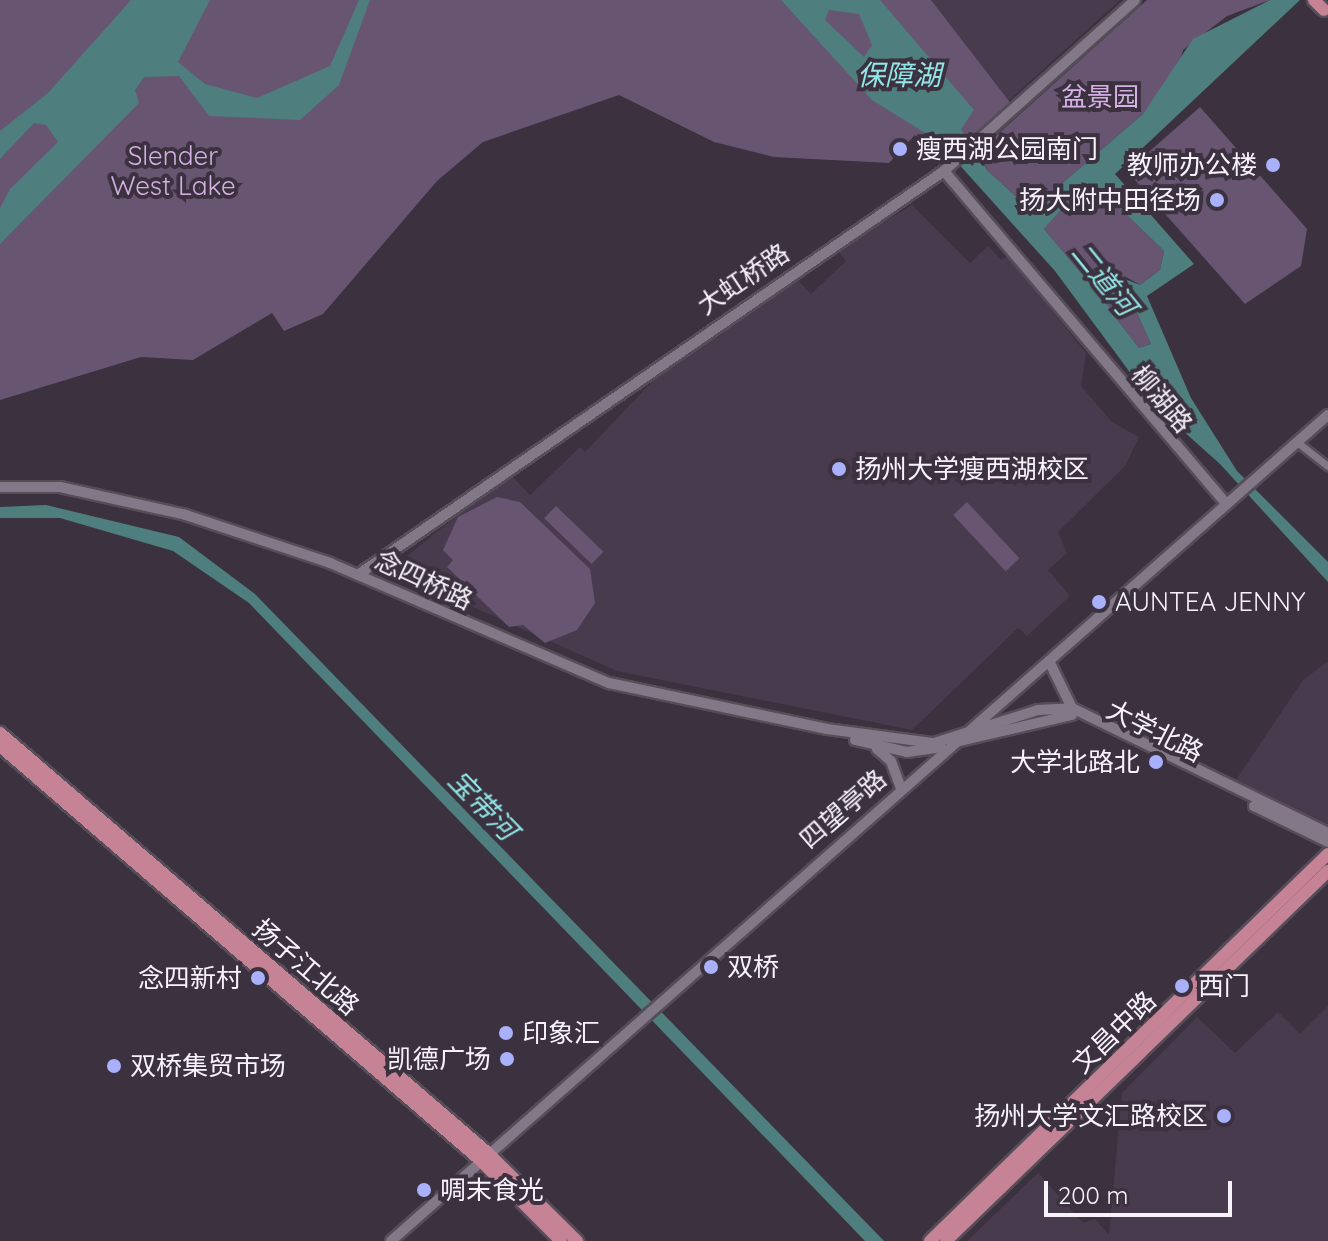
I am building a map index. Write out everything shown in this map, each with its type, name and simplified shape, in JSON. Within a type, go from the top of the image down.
[{"type":"main road","name":"扬子江北路","points":[[0,733],[577,1241]]},
{"type":"main road","name":"扬子江北路","points":[[0,746],[483,1156],[561,1241]]},
{"type":"main road","name":"文昌中路","points":[[930,1241],[1328,854]]},
{"type":"main road","name":"文昌中路","points":[[946,1241],[1328,871]]},
{"type":"street","name":"大虹桥路","points":[[359,574],[948,168],[1135,0]]},
{"type":"street","name":"柳湖路","points":[[948,168],[1226,504]]},
{"type":"street","name":"四望亭路","points":[[391,1241],[655,1002],[1328,415]]},
{"type":"street","points":[[1297,442],[1328,466]]},
{"type":"street","name":"念四桥路","points":[[0,487],[117,496],[359,574],[609,683],[907,744],[968,731]]},
{"type":"street","points":[[1049,661],[1072,708]]},
{"type":"street","name":"大学北路","points":[[968,731],[1054,706],[1072,708],[1328,833]]},
{"type":"street","name":"大学北路","points":[[953,743],[1069,714],[1328,842]]},
{"type":"street","name":"念四桥路","points":[[827,729],[875,748],[907,752],[953,743]]},
{"type":"street","points":[[875,748],[891,761],[901,788]]},
{"type":"shaded area","points":[[892,0],[1120,0],[994,114]]},
{"type":"shaded area","name":"扬州大学瘦西湖校区","points":[[912,205],[970,263],[988,246],[1001,260],[1008,256],[1086,353],[1081,386],[1112,422],[1139,437],[1125,466],[1058,532],[1067,553],[1048,570],[1070,596],[1027,636],[1018,628],[912,730],[617,671],[390,570],[509,473],[530,495],[580,447],[585,452],[672,361],[796,278],[811,294],[846,261],[837,250]]},
{"type":"shaded area","points":[[1328,661],[1328,824],[1236,780],[1303,680]]},
{"type":"shaded area","name":"扬州大学文汇路校区","points":[[1328,1006],[1328,1241],[967,1241],[1038,1173],[1083,1223],[1095,1219],[1109,1235],[1122,1093],[1197,1017],[1235,1053],[1278,1012],[1300,1034]]},
{"type":"green space","name":"Slender West Lake","points":[[0,0],[931,0],[1012,105],[942,160],[915,135],[889,163],[774,157],[714,142],[619,95],[483,142],[437,181],[323,314],[284,331],[272,313],[193,360],[141,357],[0,400]]},
{"type":"green space","name":"盆景园","points":[[1147,0],[1270,0],[1227,16],[1183,50],[1178,69],[1143,114],[1031,210],[988,171],[978,152]]},
{"type":"green space","name":"扬大附中田径场","points":[[1200,107],[1307,229],[1301,266],[1245,304],[1127,171]]},
{"type":"green space","name":"盆景园","points":[[1097,186],[1164,251],[1160,270],[1140,285],[1126,277],[1098,293],[1044,229],[1077,192]]},
{"type":"green space","points":[[1118,297],[1137,313],[1151,344],[1139,348],[1115,317],[1107,304]]},
{"type":"green space","points":[[497,497],[520,502],[590,569],[595,603],[577,630],[545,643],[523,625],[509,627],[447,567],[453,560],[443,550],[458,517]]},
{"type":"green space","points":[[967,502],[1020,558],[1006,571],[953,515]]},
{"type":"green space","points":[[556,506],[603,552],[592,564],[544,518]]},
{"type":"water","points":[[131,0],[210,0],[178,62],[205,84],[257,98],[330,66],[359,0],[370,0],[339,85],[300,120],[209,116],[179,76],[144,77],[135,90],[139,103],[0,244],[0,208],[10,189],[58,142],[46,125],[34,123],[0,159],[0,131],[48,93]]},
{"type":"water","name":"保障湖","points":[[781,0],[880,0],[974,110],[961,129],[988,171],[1031,210],[1143,114],[1193,39],[1270,0],[1300,0],[1115,174],[1194,264],[1147,296],[1191,398],[1237,471],[1328,562],[1328,582],[1220,464],[1154,405],[1055,271],[938,141],[872,100]],"holes":[[[829,10],[859,14],[872,45],[864,57],[825,20]],[[1097,186],[1164,251],[1160,270],[1140,285],[1120,277],[1098,293],[1044,229],[1077,192]],[[1118,297],[1137,313],[1151,344],[1139,348],[1107,304]]]},
{"type":"water","points":[[46,505],[179,537],[255,594],[884,1241],[865,1241],[249,603],[173,551],[60,518],[0,518],[0,507]]},
{"type":"place","name":"瘦西湖公园南门","points":[[900,149]]},
{"type":"place","name":"教师办公楼","points":[[1273,165]]},
{"type":"place","name":"扬大附中田径场","points":[[1217,200]]},
{"type":"place","name":"扬州大学瘦西湖校区","points":[[839,469]]},
{"type":"place","name":"AUNTEA JENNY","points":[[1099,602]]},
{"type":"place","name":"大学北路北","points":[[1156,762]]},
{"type":"place","name":"双桥","points":[[711,967]]},
{"type":"place","name":"念四新村","points":[[258,978]]},
{"type":"place","name":"西门","points":[[1182,986]]},
{"type":"place","name":"印象汇","points":[[506,1033]]},
{"type":"place","name":"凯德广场","points":[[507,1059]]},
{"type":"place","name":"双桥集贸市场","points":[[114,1066]]},
{"type":"place","name":"扬州大学文汇路校区","points":[[1224,1116]]},
{"type":"place","name":"啁末食光","points":[[424,1190]]},
{"type":"water label","name":"二道河","points":[[1104,279]]},
{"type":"water label","name":"宝带河","points":[[483,805]]}]
